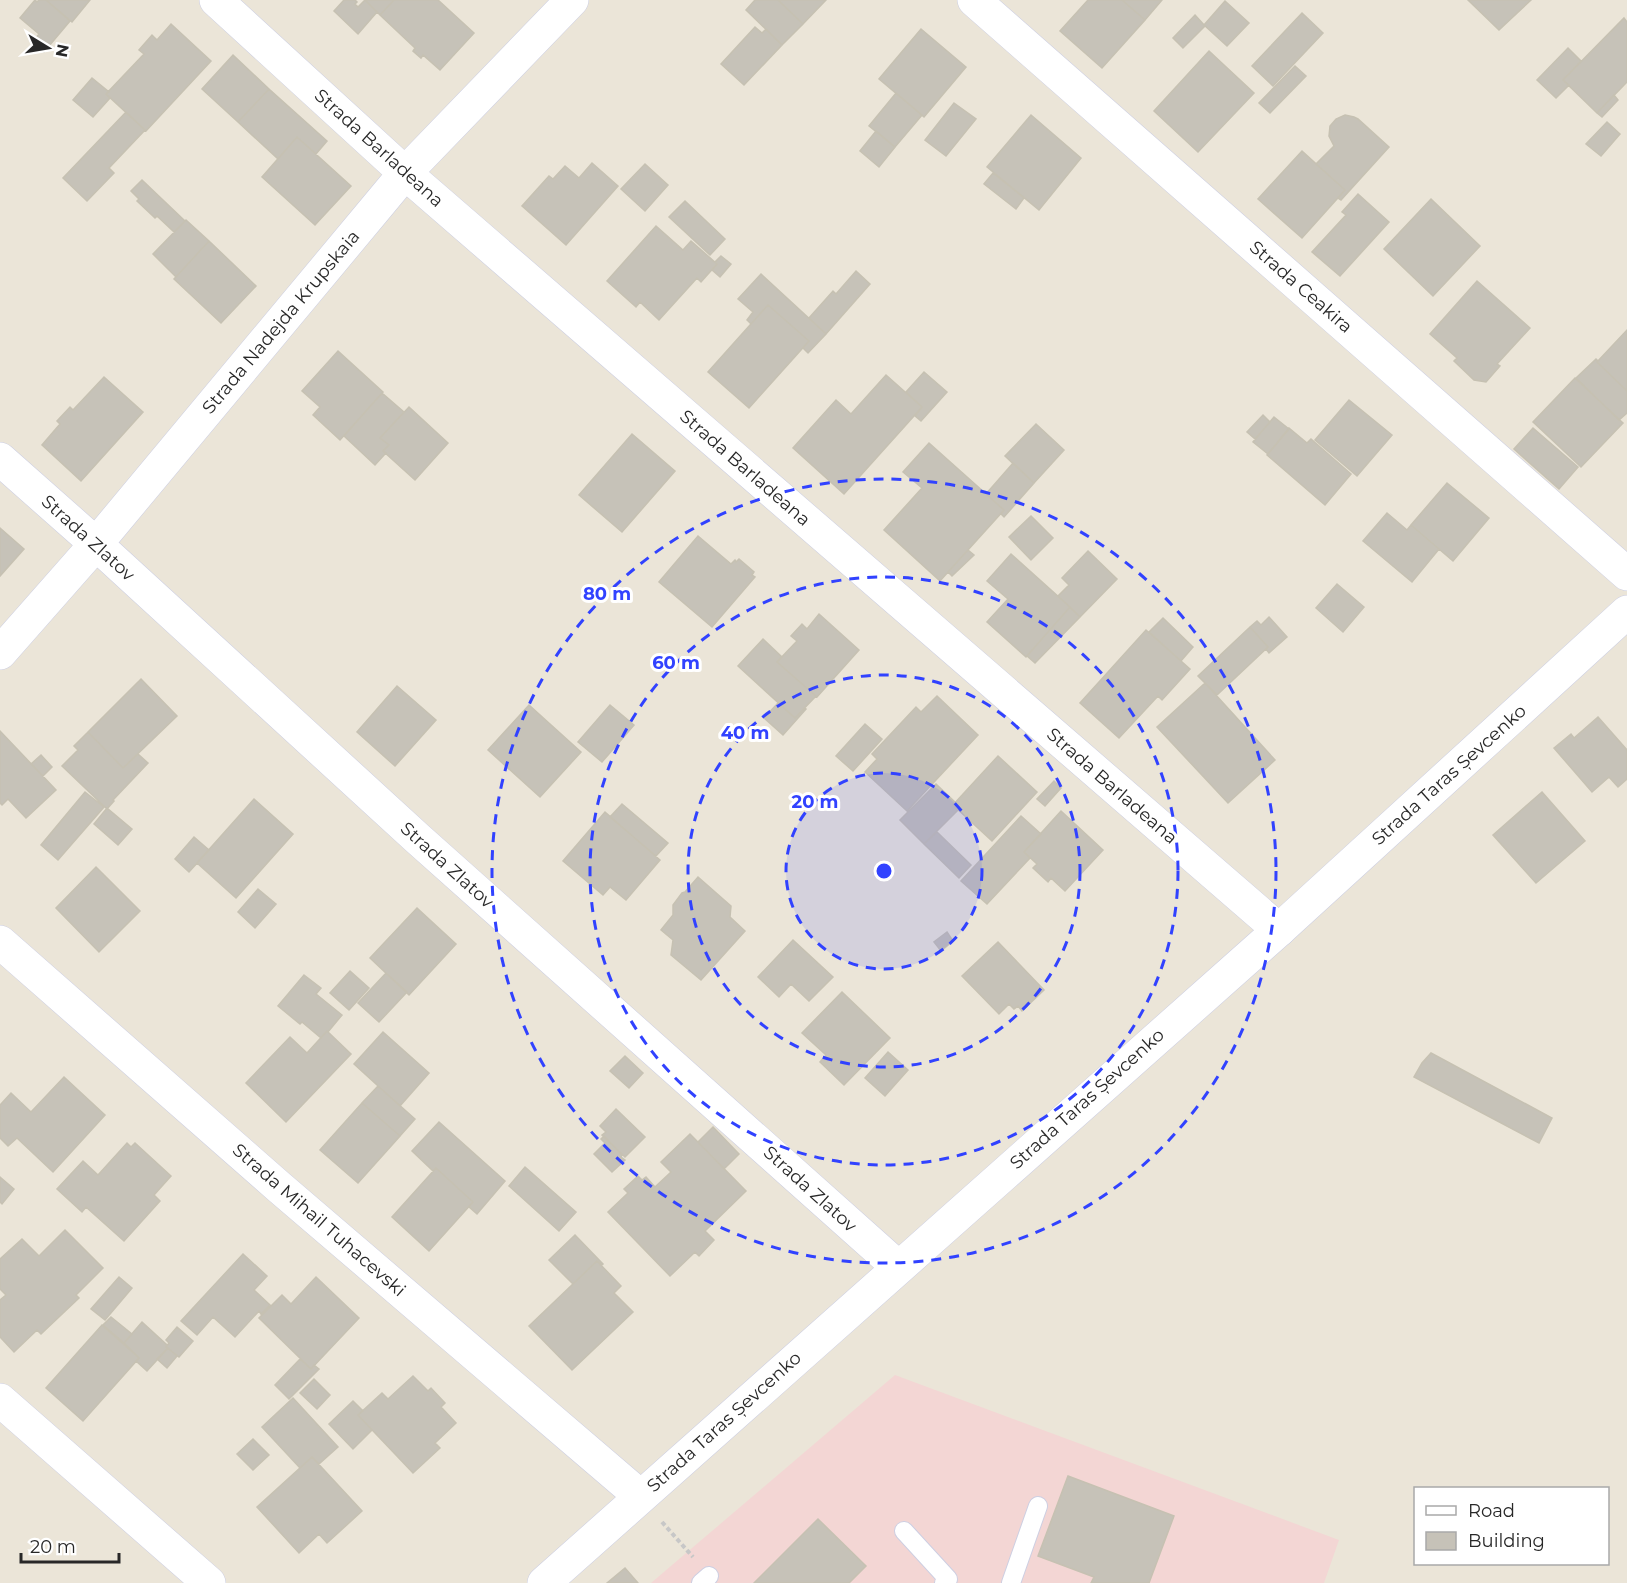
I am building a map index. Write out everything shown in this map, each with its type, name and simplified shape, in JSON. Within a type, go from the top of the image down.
[{"type":"street","name":"Strada Barladeana","points":[[216,0],[405,173],[1279,930]]},
{"type":"street","name":"Strada Nadejda Krupskaia","points":[[0,652],[96,544],[405,173],[572,0]]},
{"type":"street","name":"Strada Ceakira","points":[[974,0],[1627,574]]},
{"type":"street","name":"Strada Zlatov","points":[[0,459],[417,838],[898,1267]]},
{"type":"street","name":"Strada Taras Șevcenko","points":[[544,1583],[1279,930],[1627,612]]},
{"type":"street","name":"Strada Mihail Tuhacevski","points":[[0,942],[279,1187],[640,1496]]},
{"type":"street","points":[[0,1400],[209,1583]]},
{"type":"lane","points":[[1011,1583],[1038,1506]]},
{"type":"lane","points":[[904,1531],[948,1579],[944,1583]]},
{"type":"path","points":[[640,1496],[705,1579]]},
{"type":"shaded area","points":[[895,1375],[1339,1540],[1324,1583],[651,1583]]},
{"type":"building","points":[[35,0],[37,2],[46,0],[70,21],[44,52],[33,42],[39,34],[20,18]]},
{"type":"building","points":[[46,0],[90,0],[72,22]]},
{"type":"building","points":[[344,0],[355,0],[358,7],[365,0],[377,12],[358,34],[334,11]]},
{"type":"building","points":[[365,0],[394,0],[380,15]]},
{"type":"building","points":[[394,0],[438,0],[474,33],[440,70],[423,55],[421,58],[413,51],[415,48],[380,15]]},
{"type":"building","points":[[755,0],[778,0],[803,24],[782,45],[746,10]]},
{"type":"building","points":[[778,0],[826,0],[803,24]]},
{"type":"building","points":[[1088,0],[1122,0],[1145,20],[1102,68],[1060,31]]},
{"type":"building","points":[[1122,0],[1162,0],[1145,20]]},
{"type":"building","points":[[1468,0],[1531,0],[1499,30]]},
{"type":"building","points":[[1225,1],[1249,23],[1227,46],[1204,25]]},
{"type":"building","points":[[1302,13],[1323,33],[1273,86],[1252,66]]},
{"type":"building","points":[[1195,15],[1205,26],[1183,48],[1173,38]]},
{"type":"building","points":[[1624,18],[1627,22],[1627,82],[1597,113],[1563,80]]},
{"type":"building","points":[[171,24],[211,61],[146,131],[106,94],[144,54],[139,50],[152,35],[157,40]]},
{"type":"building","points":[[755,27],[762,33],[766,29],[782,45],[744,85],[721,64]]},
{"type":"building","points":[[921,29],[966,67],[924,117],[879,79]]},
{"type":"building","points":[[1568,48],[1581,61],[1563,80],[1569,85],[1556,98],[1537,80]]},
{"type":"building","points":[[1209,51],[1254,93],[1198,152],[1154,111]]},
{"type":"building","points":[[233,55],[269,89],[238,122],[202,89]]},
{"type":"building","points":[[1295,66],[1306,76],[1270,113],[1259,103]]},
{"type":"building","points":[[92,78],[109,92],[106,94],[110,98],[93,117],[73,100]]},
{"type":"building","points":[[269,89],[327,141],[316,154],[297,137],[278,159],[238,122]]},
{"type":"building","points":[[896,93],[922,115],[895,147],[869,126]]},
{"type":"building","points":[[1614,95],[1618,100],[1602,117],[1597,113]]},
{"type":"building","points":[[954,103],[976,119],[946,156],[925,140]]},
{"type":"building","points":[[126,112],[145,130],[109,168],[114,173],[87,201],[63,178]]},
{"type":"building","points":[[1031,115],[1081,158],[1039,210],[987,167]]},
{"type":"building","points":[[1345,115],[1358,119],[1389,147],[1341,200],[1338,198],[1345,190],[1316,164],[1334,146],[1329,136],[1330,126],[1336,119]]},
{"type":"building","points":[[1607,122],[1620,134],[1601,156],[1586,144]]},
{"type":"building","points":[[876,131],[895,147],[879,167],[860,151]]},
{"type":"building","points":[[297,137],[351,186],[315,225],[262,177]]},
{"type":"building","points":[[1302,151],[1345,190],[1302,238],[1258,199]]},
{"type":"building","points":[[592,163],[618,186],[566,245],[522,206],[549,176],[553,179],[565,166],[579,178]]},
{"type":"building","points":[[645,164],[668,185],[645,211],[621,189]]},
{"type":"building","points":[[993,173],[1024,198],[1016,209],[984,184]]},
{"type":"building","points":[[142,180],[185,221],[174,232],[137,201],[139,199],[131,191]]},
{"type":"building","points":[[1358,194],[1389,222],[1340,276],[1312,252],[1346,215],[1342,212]]},
{"type":"building","points":[[1431,199],[1480,246],[1433,296],[1384,249]]},
{"type":"building","points":[[685,201],[725,239],[710,255],[669,217]]},
{"type":"building","points":[[186,220],[209,241],[176,277],[153,254]]},
{"type":"building","points":[[656,226],[683,250],[691,241],[717,264],[701,282],[697,278],[659,320],[640,302],[636,307],[607,281]]},
{"type":"building","points":[[209,241],[256,286],[221,323],[174,279]]},
{"type":"building","points":[[721,256],[731,264],[720,277],[712,270],[717,264],[715,262]]},
{"type":"building","points":[[856,271],[870,284],[826,334],[809,318],[833,291],[836,294]]},
{"type":"building","points":[[761,274],[826,334],[808,353],[803,348],[809,341],[768,305],[751,324],[747,320],[753,312],[738,299]]},
{"type":"building","points":[[1477,281],[1530,328],[1497,364],[1500,366],[1486,382],[1474,380],[1454,361],[1457,358],[1430,334]]},
{"type":"building","points":[[768,305],[809,341],[749,408],[708,372]]},
{"type":"building","points":[[1627,330],[1627,391],[1597,362]]},
{"type":"building","points":[[338,351],[383,392],[340,440],[313,415],[320,407],[302,391]]},
{"type":"building","points":[[1596,359],[1627,391],[1627,413],[1619,420],[1576,378]]},
{"type":"building","points":[[924,372],[947,392],[921,421],[915,416],[922,407],[906,392]]},
{"type":"building","points":[[886,375],[922,407],[844,494],[793,448],[836,400],[851,414]]},
{"type":"building","points":[[104,377],[143,412],[81,481],[42,445],[60,424],[57,421],[70,407],[73,410]]},
{"type":"building","points":[[1575,378],[1623,423],[1581,467],[1533,422]]},
{"type":"building","points":[[382,393],[404,412],[380,438],[389,445],[383,451],[386,453],[375,465],[344,436]]},
{"type":"building","points":[[1349,400],[1392,435],[1357,476],[1315,440]]},
{"type":"building","points":[[409,407],[448,443],[415,480],[383,451],[389,445],[380,438]]},
{"type":"building","points":[[1263,415],[1270,422],[1255,439],[1247,432]]},
{"type":"building","points":[[1274,417],[1289,429],[1268,454],[1253,442]]},
{"type":"building","points":[[1036,424],[1064,450],[1034,483],[1005,456]]},
{"type":"building","points":[[1289,428],[1307,443],[1311,439],[1351,474],[1325,505],[1267,455]]},
{"type":"building","points":[[1533,428],[1578,467],[1559,489],[1514,449]]},
{"type":"building","points":[[632,434],[675,471],[622,532],[579,495]]},
{"type":"building","points":[[929,443],[1004,510],[940,581],[884,530],[922,488],[903,472]]},
{"type":"building","points":[[1013,463],[1034,483],[1004,517],[1001,514],[1004,510],[986,494]]},
{"type":"building","points":[[1447,483],[1489,518],[1453,561],[1411,525]]},
{"type":"building","points":[[1387,513],[1407,530],[1411,525],[1439,549],[1412,582],[1363,541]]},
{"type":"building","points":[[1031,516],[1053,538],[1031,560],[1009,537]]},
{"type":"building","points":[[0,528],[24,549],[0,576]]},
{"type":"building","points":[[698,536],[731,564],[739,559],[754,572],[752,575],[755,577],[712,627],[659,582]]},
{"type":"building","points":[[968,550],[974,555],[952,576],[948,572]]},
{"type":"building","points":[[1088,551],[1117,579],[1080,617],[1058,596],[1069,585],[1062,578]]},
{"type":"building","points":[[1011,554],[1070,607],[1026,657],[987,622],[1008,599],[987,581]]},
{"type":"building","points":[[1337,584],[1364,607],[1343,632],[1316,608]]},
{"type":"building","points":[[1070,607],[1080,617],[1035,663],[1027,656]]},
{"type":"building","points":[[819,614],[859,650],[817,697],[777,662],[797,641],[791,636],[802,624],[807,629]]},
{"type":"building","points":[[1269,617],[1287,637],[1269,653],[1266,649],[1268,647],[1250,627],[1257,621],[1261,625]]},
{"type":"building","points":[[1163,618],[1193,647],[1181,661],[1149,632]]},
{"type":"building","points":[[1250,627],[1268,647],[1217,695],[1198,676]]},
{"type":"building","points":[[1146,630],[1190,669],[1162,700],[1158,696],[1119,738],[1080,703]]},
{"type":"building","points":[[763,639],[782,657],[777,662],[816,696],[795,718],[738,666]]},
{"type":"building","points":[[141,679],[177,716],[123,768],[88,732]]},
{"type":"building","points":[[1205,683],[1275,760],[1228,803],[1157,727]]},
{"type":"building","points":[[397,686],[436,720],[395,766],[357,732]]},
{"type":"building","points":[[937,696],[978,735],[907,811],[865,772],[877,759],[872,754],[916,707],[921,712]]},
{"type":"building","points":[[778,703],[795,718],[806,709],[783,735],[764,718]]},
{"type":"building","points":[[529,705],[581,752],[540,797],[488,750]]},
{"type":"building","points":[[610,705],[634,725],[602,762],[578,742]]},
{"type":"building","points":[[1598,717],[1627,750],[1627,779],[1618,787],[1609,777],[1592,792],[1554,748],[1571,734],[1574,738]]},
{"type":"building","points":[[865,724],[882,739],[853,771],[836,756]]},
{"type":"building","points":[[0,731],[56,790],[26,818],[8,799],[2,805],[0,803]]},
{"type":"building","points":[[88,732],[123,768],[138,754],[148,763],[107,809],[62,766],[78,750],[74,746]]},
{"type":"building","points":[[41,755],[52,767],[43,776],[31,764]]},
{"type":"building","points":[[998,756],[1037,792],[992,841],[953,805]]},
{"type":"building","points":[[1054,781],[1061,788],[1045,806],[1037,799]]},
{"type":"building","points":[[936,784],[955,802],[953,805],[958,810],[924,844],[900,820]]},
{"type":"building","points":[[85,792],[104,807],[58,860],[41,845]]},
{"type":"building","points":[[1542,792],[1585,841],[1536,883],[1493,835]]},
{"type":"building","points":[[254,799],[293,834],[236,898],[197,863]]},
{"type":"building","points":[[622,804],[668,843],[656,856],[610,817]]},
{"type":"building","points":[[107,808],[132,829],[118,845],[94,824]]},
{"type":"building","points":[[1061,811],[1103,850],[1065,891],[1051,878],[1048,882],[1033,868],[1037,864],[1024,852]]},
{"type":"building","points":[[605,812],[660,860],[626,900],[610,887],[603,895],[563,861]]},
{"type":"building","points":[[1021,816],[1041,834],[1024,852],[1030,858],[987,904],[961,881]]},
{"type":"building","points":[[937,832],[971,865],[959,878],[924,844]]},
{"type":"building","points":[[194,837],[209,850],[189,872],[175,859]]},
{"type":"building","points":[[96,867],[140,911],[99,952],[56,908]]},
{"type":"building","points":[[698,877],[731,906],[730,917],[745,931],[701,980],[671,955],[673,940],[661,930],[673,915],[673,905]]},
{"type":"building","points":[[258,889],[276,904],[255,928],[238,912]]},
{"type":"building","points":[[417,908],[456,944],[409,995],[370,958]]},
{"type":"building","points":[[947,932],[953,941],[941,951],[934,942]]},
{"type":"building","points":[[793,940],[833,977],[809,1001],[791,984],[779,997],[758,977]]},
{"type":"building","points":[[998,942],[1044,990],[1022,1011],[1018,1006],[1014,1009],[1009,1004],[999,1014],[962,976]]},
{"type":"building","points":[[350,971],[369,988],[349,1010],[330,993]]},
{"type":"building","points":[[386,973],[407,992],[379,1022],[358,1003]]},
{"type":"building","points":[[304,975],[321,988],[316,994],[342,1015],[321,1038],[278,1006]]},
{"type":"building","points":[[842,992],[890,1038],[844,1085],[820,1062],[826,1055],[802,1033]]},
{"type":"building","points":[[327,1031],[351,1054],[286,1122],[246,1083],[290,1037],[307,1053]]},
{"type":"building","points":[[383,1032],[429,1073],[400,1106],[354,1064]]},
{"type":"building","points":[[888,1052],[908,1070],[885,1096],[865,1078]]},
{"type":"building","points":[[1431,1053],[1552,1118],[1539,1143],[1414,1077]]},
{"type":"building","points":[[625,1056],[643,1073],[629,1088],[610,1071]]},
{"type":"building","points":[[64,1077],[105,1115],[53,1172],[17,1138],[8,1146],[0,1138],[0,1105],[11,1093],[31,1112]]},
{"type":"building","points":[[378,1086],[415,1119],[400,1136],[362,1103]]},
{"type":"building","points":[[362,1103],[400,1136],[358,1183],[320,1150]]},
{"type":"building","points":[[616,1109],[645,1137],[625,1157],[602,1135],[606,1132],[600,1126]]},
{"type":"building","points":[[439,1122],[505,1181],[477,1214],[469,1207],[473,1202],[436,1168],[433,1171],[412,1151]]},
{"type":"building","points":[[713,1127],[739,1154],[724,1169],[698,1142]]},
{"type":"building","points":[[690,1134],[746,1191],[705,1231],[714,1240],[699,1256],[695,1252],[670,1276],[608,1212],[628,1193],[624,1189],[638,1176],[642,1180],[646,1177],[655,1187],[671,1172],[661,1162]]},
{"type":"building","points":[[604,1136],[625,1160],[612,1172],[594,1154],[605,1143],[601,1139]]},
{"type":"building","points":[[127,1143],[131,1147],[135,1143],[171,1176],[154,1195],[160,1201],[124,1241],[86,1207],[82,1212],[57,1189],[83,1161],[98,1175]]},
{"type":"building","points":[[525,1167],[576,1212],[559,1231],[509,1186]]},
{"type":"building","points":[[436,1168],[473,1202],[429,1251],[392,1217]]},
{"type":"building","points":[[0,1177],[14,1189],[2,1204],[0,1202]]},
{"type":"building","points":[[65,1230],[103,1268],[76,1295],[79,1298],[41,1334],[37,1330],[14,1352],[0,1337],[0,1300],[6,1295],[0,1289],[0,1259],[22,1239],[39,1256]]},
{"type":"building","points":[[575,1235],[603,1264],[597,1261],[573,1284],[549,1260]]},
{"type":"building","points":[[243,1254],[267,1276],[254,1290],[270,1305],[261,1314],[259,1311],[235,1337],[213,1317],[197,1335],[181,1321]]},
{"type":"building","points":[[597,1261],[621,1286],[614,1293],[633,1312],[572,1370],[529,1326]]},
{"type":"building","points":[[119,1277],[132,1288],[105,1320],[91,1309]]},
{"type":"building","points":[[316,1277],[359,1318],[311,1369],[259,1318],[282,1295],[291,1304]]},
{"type":"building","points":[[111,1317],[132,1334],[124,1343],[103,1325]]},
{"type":"building","points":[[142,1322],[168,1348],[147,1371],[136,1361],[139,1358],[124,1343]]},
{"type":"building","points":[[102,1325],[139,1358],[83,1421],[46,1388]]},
{"type":"building","points":[[177,1327],[193,1341],[179,1357],[166,1347],[169,1343],[166,1340]]},
{"type":"building","points":[[168,1348],[177,1356],[167,1368],[157,1359]]},
{"type":"building","points":[[300,1359],[311,1369],[314,1365],[319,1369],[289,1399],[275,1385]]},
{"type":"building","points":[[413,1376],[428,1391],[431,1388],[445,1403],[441,1407],[456,1423],[435,1443],[440,1448],[413,1473],[358,1415],[382,1393],[388,1399]]},
{"type":"building","points":[[314,1379],[330,1395],[317,1409],[300,1393]]},
{"type":"building","points":[[293,1398],[338,1447],[319,1464],[312,1457],[300,1468],[262,1427]]},
{"type":"building","points":[[353,1401],[363,1411],[358,1415],[372,1430],[353,1449],[329,1424]]},
{"type":"building","points":[[253,1439],[269,1455],[253,1470],[237,1454]]},
{"type":"building","points":[[312,1457],[362,1511],[327,1543],[319,1534],[299,1553],[257,1507]]},
{"type":"building","points":[[1068,1476],[1174,1516],[1149,1583],[1091,1583],[1094,1577],[1038,1556]]},
{"type":"building","points":[[818,1519],[866,1566],[849,1583],[754,1583]]},
{"type":"building","points":[[625,1568],[638,1583],[607,1583]]}]
